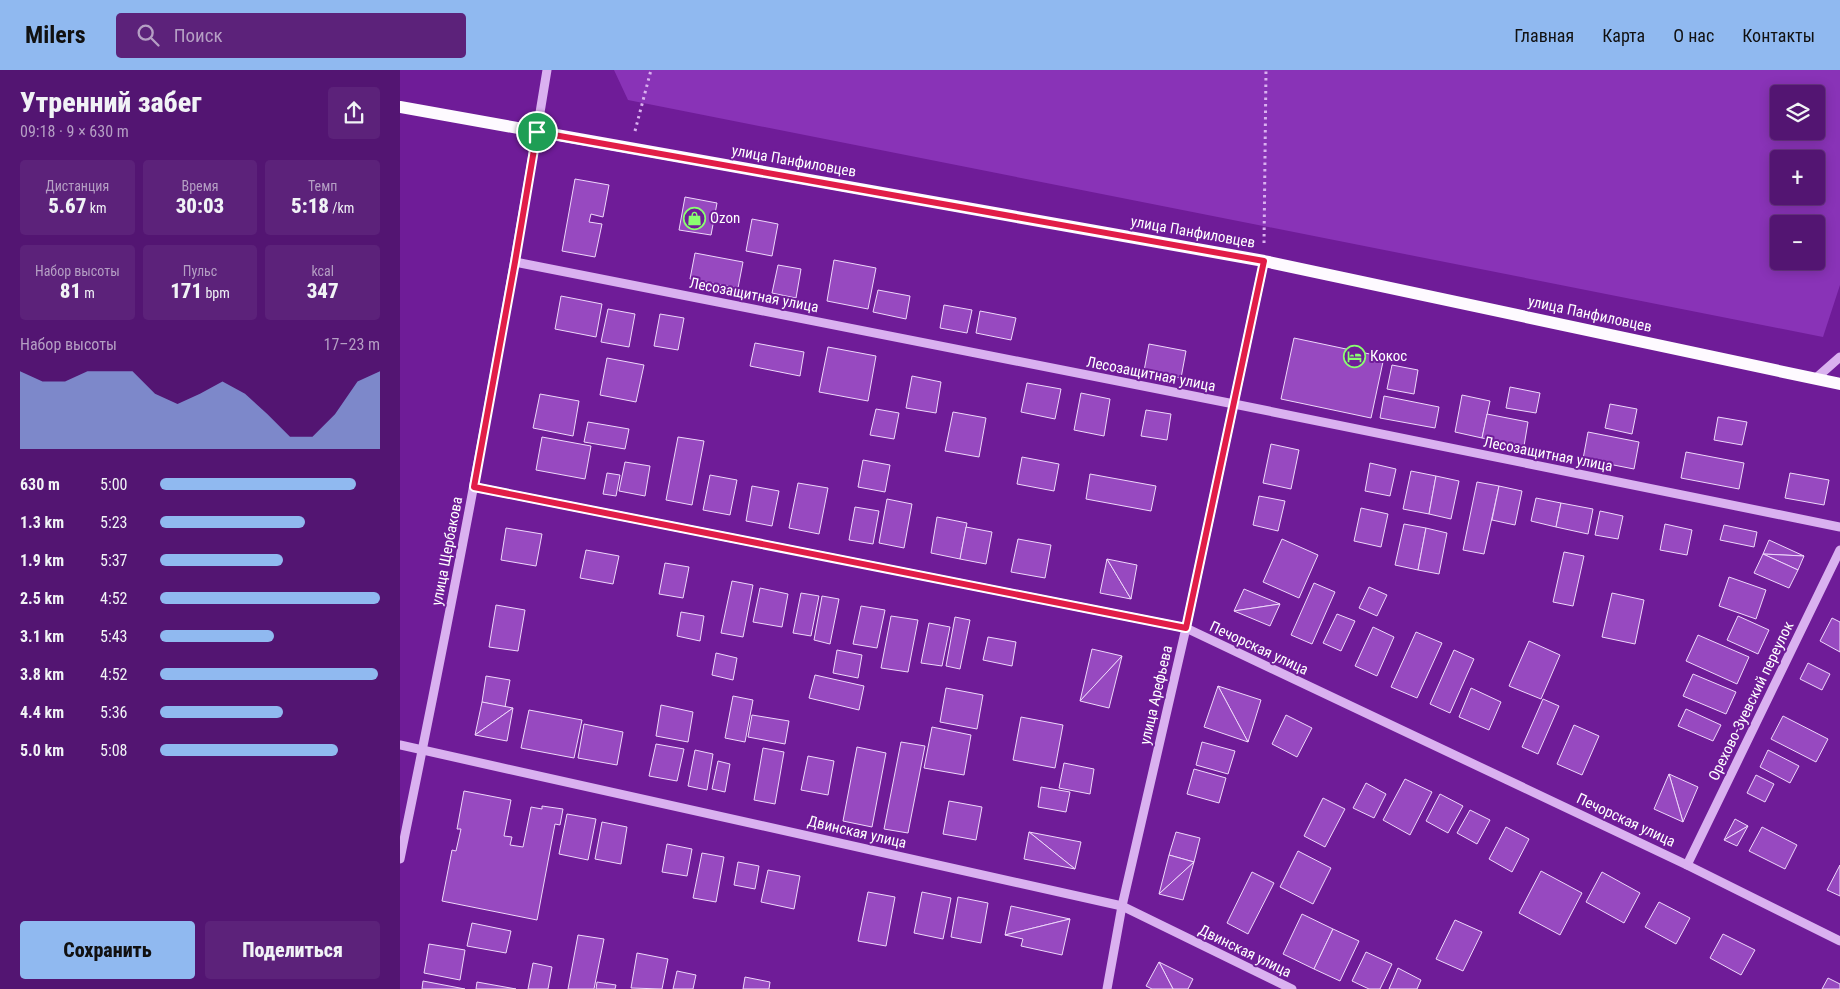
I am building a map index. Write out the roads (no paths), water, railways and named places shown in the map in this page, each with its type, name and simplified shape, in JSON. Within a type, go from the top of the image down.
[{"type":"main road","name":"улица Панфиловцев","points":[[400,108],[1264,261],[1840,384]]},
{"type":"street","name":"улица Щербакова","points":[[400,859],[474,487],[515,262],[546,70]]},
{"type":"street","name":"улица Арефьева","points":[[1107,989],[1122,906],[1186,628],[1264,261]]},
{"type":"street","name":"Лесозащитная улица","points":[[515,262],[1234,404],[1840,527]]},
{"type":"street","points":[[1815,379],[1840,357]]},
{"type":"street","name":"Печорская улица","points":[[474,487],[1186,628],[1688,864],[1840,941]]},
{"type":"street","name":"Орехово-Зуевский переулок","points":[[1688,864],[1840,550]]},
{"type":"street","name":"Двинская улица","points":[[400,745],[1122,906],[1292,989]]},
{"type":"place","name":"Ozon","points":[[694,218]]},
{"type":"place","name":"Кокос","points":[[1354,356]]}]
